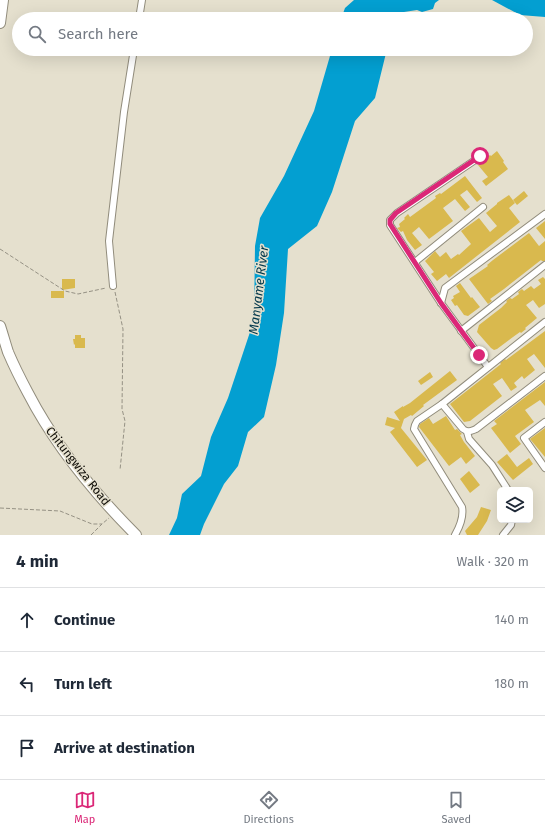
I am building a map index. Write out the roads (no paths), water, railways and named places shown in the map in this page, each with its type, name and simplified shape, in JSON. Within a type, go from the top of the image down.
[{"type":"main road","points":[[0,23],[3,0]]},
{"type":"main road","name":"Chitungwiza Road","points":[[0,326],[9,353],[39,414],[64,451],[88,482],[115,514],[136,535]]},
{"type":"street","points":[[139,12],[142,0]]},
{"type":"street","points":[[113,286],[109,241],[124,112],[133,56]]},
{"type":"street","points":[[480,156],[396,213],[390,220],[390,224],[441,303],[488,367]]},
{"type":"street","points":[[415,262],[482,207]]},
{"type":"street","points":[[441,303],[445,288],[545,214]]},
{"type":"street","points":[[461,331],[545,266]]},
{"type":"street","points":[[456,535],[463,513],[462,507],[414,429],[415,425],[418,421],[442,404],[545,322]]},
{"type":"street","points":[[467,432],[476,429],[545,376]]},
{"type":"street","points":[[442,404],[467,432],[470,439],[492,465],[506,487]]},
{"type":"street","points":[[545,422],[524,438],[545,468]]},
{"type":"street","points":[[503,535],[511,523]]},
{"type":"water","points":[[354,0],[439,0],[435,3],[433,9],[422,12],[417,10],[404,12],[344,12],[345,8]]},
{"type":"water","points":[[492,0],[545,0],[545,17],[533,16],[533,12],[514,12]]},
{"type":"water","name":"Manyame River","points":[[330,56],[385,56],[375,98],[355,121],[332,192],[317,226],[288,249],[284,313],[276,365],[264,417],[248,432],[238,466],[224,484],[200,535],[169,535],[177,518],[182,494],[201,476],[211,437],[228,398],[254,320],[255,246],[260,218],[284,176],[314,111]]}]
